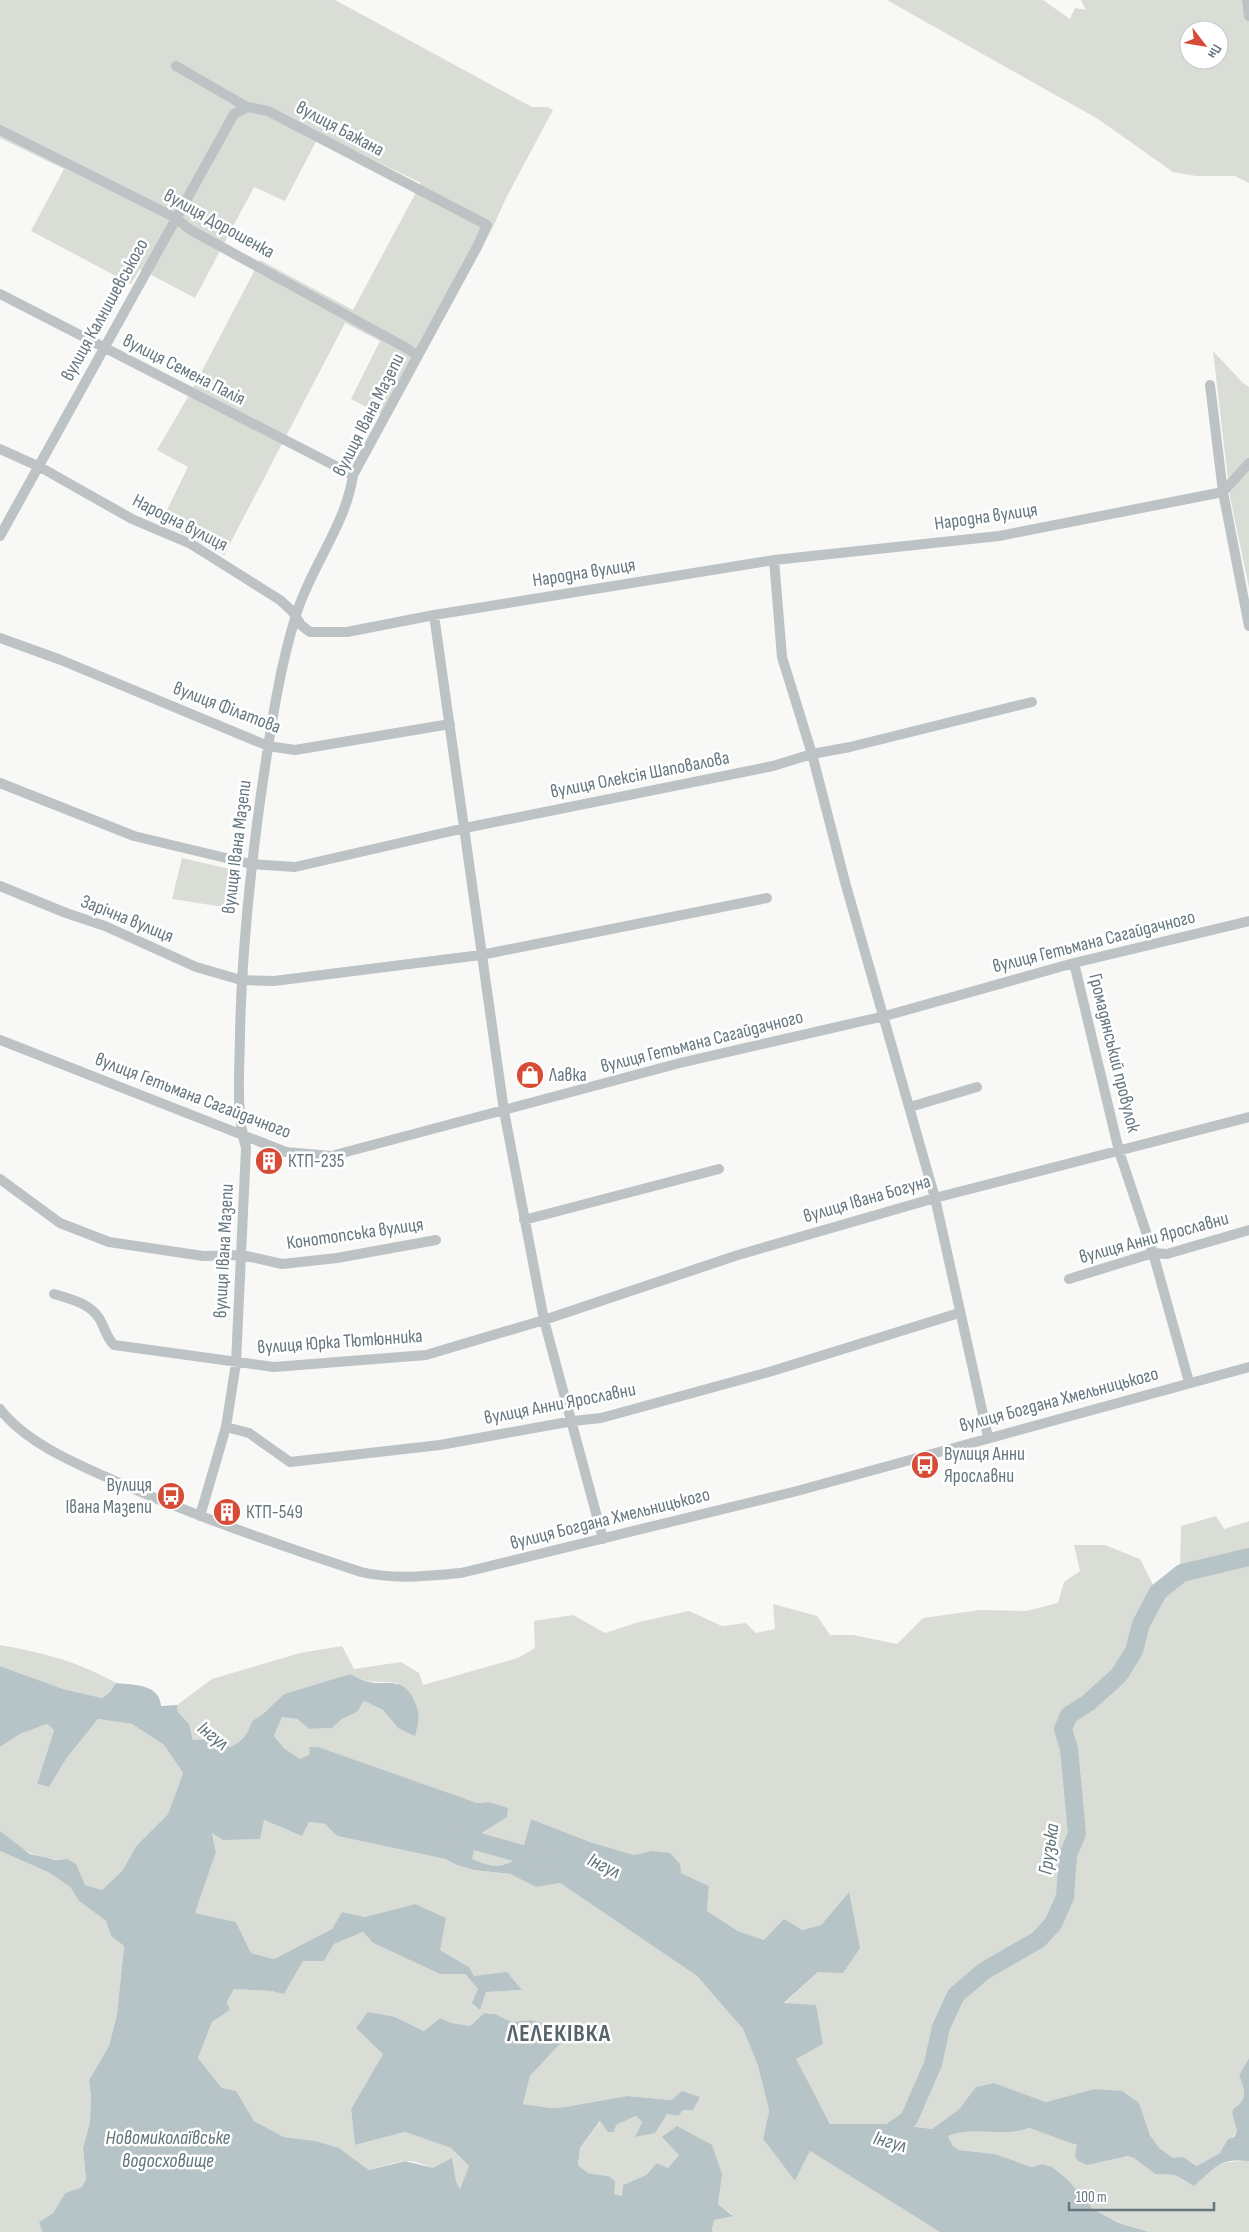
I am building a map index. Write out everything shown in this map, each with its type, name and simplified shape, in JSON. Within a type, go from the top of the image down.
[{"type":"street","points":[[1247,0],[1249,16]]},
{"type":"street","name":"вулиця Бажана","points":[[176,66],[247,107],[268,111],[487,225]]},
{"type":"street","name":"вулиця Калнишевського","points":[[0,536],[40,467],[102,348],[234,114],[247,107]]},
{"type":"street","name":"вулиця Дорошенка","points":[[0,130],[176,218],[189,229],[326,302],[418,356]]},
{"type":"street","name":"вулиця Івана Мазепи","points":[[200,1516],[226,1427],[236,1364],[246,1148],[239,1116],[241,980],[251,864],[268,746],[284,659],[296,616],[338,520],[353,476],[487,225]]},
{"type":"street","name":"вулиця Семена Палія","points":[[0,294],[353,476]]},
{"type":"street","points":[[1210,385],[1223,492],[1249,626]]},
{"type":"street","name":"Народна вулиця","points":[[0,449],[40,467],[132,519],[191,544],[280,600],[296,616],[300,626],[310,632],[347,632],[434,615],[774,560],[999,536],[1223,492]]},
{"type":"street","points":[[1223,492],[1249,463]]},
{"type":"street","points":[[774,560],[782,657],[812,754],[845,882],[885,1016],[935,1198],[988,1437]]},
{"type":"street","points":[[434,615],[465,828],[480,955],[504,1111],[544,1320],[573,1420],[603,1539]]},
{"type":"street","name":"вулиця Філатова","points":[[0,638],[62,660],[268,746],[295,750],[450,724]]},
{"type":"street","name":"вулиця Олексія Шаповалова","points":[[0,783],[134,836],[251,864],[295,867],[465,828],[773,766],[812,754],[850,747],[1032,702]]},
{"type":"street","name":"Зарічна вулиця","points":[[0,886],[66,913],[105,926],[196,968],[241,980]]},
{"type":"street","points":[[241,980],[274,981],[480,955],[767,898]]},
{"type":"street","name":"вулиця Гетьмана Сагайдачного","points":[[0,1040],[286,1152],[331,1156],[680,1063],[885,1016],[1074,963],[1249,921]]},
{"type":"street","name":"Громадянський провулок","points":[[1074,963],[1120,1151],[1153,1253],[1189,1382]]},
{"type":"street","points":[[910,1106],[977,1087]]},
{"type":"street","name":"вулиця Івана Богуна","points":[[500,1332],[544,1320],[738,1255],[935,1198],[1249,1118]]},
{"type":"street","points":[[524,1220],[719,1169]]},
{"type":"street","name":"Конотопська вулиця","points":[[0,1179],[60,1223],[109,1242],[203,1256],[242,1255],[282,1264],[337,1258],[436,1240]]},
{"type":"street","name":"вулиця Анни Ярославни","points":[[1069,1279],[1153,1253],[1167,1254],[1249,1230]]},
{"type":"street","name":"вулиця Юрка Тютюнника","points":[[54,1294],[84,1304],[92,1310],[99,1319],[108,1339],[114,1345],[236,1364],[274,1367],[426,1355],[500,1332]]},
{"type":"street","name":"вулиця Анни Ярославни","points":[[226,1427],[249,1433],[290,1462],[440,1445],[573,1420],[601,1418],[769,1372],[960,1313]]},
{"type":"street","name":"вулиця Богдана Хмельницького","points":[[0,1409],[17,1428],[81,1466],[169,1505],[334,1563],[381,1577],[414,1578],[461,1573],[797,1491],[988,1437],[1249,1367]]},
{"type":"shaded area","points":[[0,0],[335,0],[532,107],[547,107],[553,110],[506,198],[492,229],[389,419],[351,399],[380,341],[345,323],[224,555],[161,522],[188,467],[157,450],[192,390],[260,260],[353,310],[421,183],[320,134],[285,201],[254,187],[195,298],[140,269],[131,284],[31,231],[64,169],[0,138]]},
{"type":"shaded area","points":[[887,0],[1043,0],[1070,19],[1075,8],[1086,10],[1081,0],[1249,0],[1249,183],[1235,176],[1196,176],[1173,172],[1098,119]]},
{"type":"shaded area","points":[[1213,351],[1249,387],[1249,588],[1230,497]]},
{"type":"shaded area","points":[[182,858],[238,871],[230,908],[172,899]]},
{"type":"shaded area","points":[[1216,1516],[1224,1529],[1249,1521],[1249,2058],[1239,2075],[1244,2090],[1243,2098],[1238,2106],[1233,2109],[1232,2113],[1237,2131],[1220,2153],[1197,2166],[1187,2161],[1172,2158],[1159,2148],[1150,2134],[1139,2103],[1094,2089],[1046,2102],[994,2083],[976,2087],[959,2109],[932,2129],[895,2124],[830,2124],[795,2059],[784,2004],[818,1972],[849,1892],[821,1925],[764,1940],[738,1931],[707,1911],[709,1886],[681,1873],[651,1851],[634,1855],[590,1842],[531,1819],[521,1856],[502,1865],[485,1864],[471,1859],[477,1836],[506,1817],[489,1802],[477,1803],[310,1754],[300,1759],[284,1748],[274,1736],[282,1717],[297,1719],[309,1729],[331,1728],[342,1719],[357,1712],[364,1701],[383,1710],[398,1728],[398,1683],[366,1681],[350,1674],[284,1694],[263,1714],[252,1721],[244,1737],[230,1747],[212,1740],[193,1740],[189,1724],[178,1712],[177,1705],[212,1679],[300,1653],[342,1646],[354,1669],[401,1662],[419,1673],[423,1685],[518,1658],[535,1648],[534,1621],[573,1615],[605,1633],[639,1622],[689,1611],[722,1626],[746,1623],[756,1633],[775,1629],[773,1604],[817,1616],[830,1635],[853,1635],[897,1644],[923,1618],[980,1610],[1026,1611],[1058,1603],[1064,1582],[1080,1571],[1074,1545],[1105,1545],[1140,1559],[1155,1589],[1180,1570],[1181,1526]]},
{"type":"shaded area","points":[[0,1645],[74,1663],[116,1683],[110,1692],[102,1698],[63,1689],[0,1666]]},
{"type":"shaded area","points":[[98,1719],[132,1724],[164,1745],[183,1773],[168,1814],[137,1845],[122,1871],[102,1890],[85,1885],[67,1859],[48,1858],[30,1853],[22,1849],[0,1831],[0,1747],[20,1734],[47,1724],[54,1730],[37,1784],[49,1787],[66,1759]]},
{"type":"shaded area","points":[[264,1820],[302,1836],[308,1822],[325,1824],[337,1836],[445,1859],[474,1870],[510,1874],[536,1887],[560,1883],[697,1976],[743,2029],[758,2066],[769,2111],[763,2139],[795,2181],[810,2151],[940,2232],[713,2232],[714,2220],[733,2215],[718,2204],[721,2174],[679,2155],[668,2168],[657,2163],[646,2175],[623,2185],[622,2196],[614,2195],[608,2176],[588,2173],[578,2165],[580,2148],[601,2121],[616,2125],[636,2116],[642,2122],[635,2137],[667,2114],[678,2116],[672,2100],[627,2096],[565,2107],[551,2108],[523,2104],[530,2076],[561,2043],[588,2035],[589,2028],[560,2028],[531,2020],[512,2022],[495,2014],[484,2013],[470,2026],[452,2023],[440,2018],[424,2031],[395,2017],[383,2054],[351,2109],[355,2145],[405,2132],[451,2148],[469,2166],[460,2190],[443,2174],[418,2163],[403,2161],[369,2170],[339,2148],[316,2141],[284,2137],[254,2121],[236,2092],[222,2088],[198,2058],[212,2022],[230,2010],[227,2002],[234,1989],[271,1991],[284,1994],[303,1961],[324,1961],[334,1944],[363,1932],[373,1943],[440,1974],[465,1974],[478,1989],[480,2010],[486,1992],[522,1990],[474,1976],[469,1967],[440,1950],[415,1904],[365,1917],[342,1912],[332,1929],[274,1959],[251,1953],[236,1922],[195,1913],[216,1852],[212,1832]]},
{"type":"shaded area","points":[[0,1851],[50,1873],[70,1887],[79,1901],[106,1921],[111,1936],[124,1946],[117,2014],[109,2046],[89,2080],[91,2097],[90,2122],[83,2148],[86,2179],[82,2187],[65,2193],[53,2213],[39,2222],[42,2232],[0,2232]]},
{"type":"shaded area","points":[[1028,2128],[1077,2145],[1134,2158],[1155,2174],[1175,2175],[1188,2183],[1199,2182],[1211,2170],[1221,2164],[1249,2160],[1249,2232],[1149,2232],[1120,2223],[1093,2209],[1068,2180],[1042,2164],[1032,2167],[995,2154],[959,2150],[953,2146],[948,2136],[971,2130],[1012,2132]]},
{"type":"water","name":"Новомиколаївське водосховище","points":[[0,1666],[63,1689],[102,1698],[110,1692],[116,1683],[145,1687],[156,1693],[160,1699],[161,1706],[177,1705],[178,1712],[189,1724],[193,1740],[212,1740],[230,1747],[244,1737],[252,1721],[263,1714],[284,1694],[350,1674],[372,1683],[398,1684],[408,1691],[417,1708],[418,1721],[415,1736],[398,1728],[383,1710],[364,1701],[357,1712],[342,1719],[332,1728],[309,1729],[297,1719],[282,1717],[274,1736],[284,1748],[300,1759],[310,1754],[309,1747],[318,1747],[477,1803],[489,1802],[508,1808],[507,1817],[477,1836],[472,1859],[486,1864],[502,1865],[521,1856],[531,1819],[590,1842],[634,1855],[651,1851],[670,1853],[680,1864],[681,1873],[709,1886],[707,1911],[738,1931],[764,1940],[784,1919],[802,1930],[821,1925],[849,1892],[860,1948],[843,1973],[818,1972],[784,2003],[816,2005],[823,2044],[796,2059],[830,2124],[895,2124],[932,2129],[959,2109],[976,2087],[994,2083],[1046,2102],[1094,2089],[1122,2091],[1139,2103],[1150,2135],[1159,2148],[1173,2158],[1183,2157],[1197,2166],[1220,2153],[1228,2139],[1234,2137],[1237,2131],[1232,2113],[1233,2109],[1238,2106],[1243,2098],[1244,2090],[1239,2075],[1249,2058],[1249,2161],[1238,2160],[1223,2163],[1213,2169],[1194,2186],[1175,2175],[1155,2174],[1134,2158],[1127,2156],[1087,2165],[1078,2161],[1075,2156],[1077,2145],[1029,2128],[1009,2132],[979,2131],[959,2133],[948,2136],[953,2146],[959,2150],[995,2154],[1032,2167],[1042,2164],[1052,2167],[1068,2180],[1093,2209],[1119,2223],[1149,2232],[940,2232],[810,2151],[795,2181],[763,2139],[769,2111],[758,2066],[743,2029],[697,1976],[560,1883],[536,1887],[510,1874],[474,1870],[445,1859],[337,1836],[325,1824],[309,1822],[302,1836],[264,1820],[260,1839],[223,1840],[212,1833],[216,1852],[195,1913],[236,1922],[251,1953],[274,1959],[332,1929],[342,1912],[365,1917],[415,1904],[446,1918],[440,1950],[469,1967],[474,1976],[507,1972],[522,1990],[486,1992],[480,2010],[472,2003],[478,1989],[465,1974],[440,1974],[373,1943],[363,1932],[334,1944],[324,1961],[303,1961],[284,1994],[271,1991],[234,1989],[227,2002],[230,2010],[212,2022],[198,2058],[222,2088],[236,2091],[254,2121],[284,2137],[316,2141],[339,2148],[369,2170],[405,2161],[433,2168],[452,2158],[456,2182],[460,2189],[469,2166],[451,2148],[405,2132],[355,2145],[351,2109],[383,2054],[356,2028],[368,2012],[395,2017],[424,2031],[440,2018],[452,2023],[470,2026],[484,2013],[495,2014],[512,2022],[531,2020],[560,2028],[590,2028],[588,2035],[561,2043],[530,2076],[523,2104],[551,2108],[565,2107],[627,2096],[672,2100],[682,2091],[700,2097],[693,2110],[683,2110],[678,2116],[667,2114],[655,2133],[635,2137],[642,2122],[636,2116],[616,2125],[614,2132],[608,2132],[600,2121],[580,2148],[578,2165],[588,2173],[608,2176],[615,2181],[614,2194],[622,2196],[623,2185],[646,2175],[657,2163],[668,2168],[679,2155],[662,2137],[677,2126],[712,2145],[722,2174],[718,2204],[733,2216],[714,2220],[713,2232],[42,2232],[39,2222],[53,2213],[65,2193],[82,2187],[86,2179],[83,2148],[90,2122],[91,2097],[89,2080],[109,2046],[117,2014],[124,1946],[111,1936],[106,1921],[79,1901],[70,1887],[50,1873],[0,1851],[0,1831],[30,1854],[56,1860],[67,1859],[76,1864],[85,1885],[102,1890],[122,1871],[137,1845],[168,1814],[183,1773],[164,1745],[132,1724],[98,1719],[66,1759],[49,1787],[37,1784],[54,1730],[47,1724],[20,1734],[0,1747]]},
{"type":"waterway","name":"Грузька","points":[[882,2138],[909,2119],[933,2064],[941,2027],[956,1995],[984,1971],[1038,1940],[1053,1924],[1065,1897],[1068,1855],[1077,1834],[1069,1749],[1063,1729],[1069,1715],[1088,1703],[1119,1675],[1134,1651],[1141,1624],[1158,1592],[1182,1573],[1249,1557]]},
{"type":"waterway","name":"Інгул","points":[[454,1835],[544,1860]]},
{"type":"place","name":"Лавка","points":[[530,1075]]},
{"type":"place","name":"КТП-235","points":[[269,1161]]},
{"type":"place","name":"Вулиця Анни Ярославни","points":[[925,1465]]},
{"type":"place","name":"Вулиця Івана Мазепи","points":[[171,1496]]},
{"type":"place","name":"КТП-549","points":[[227,1512]]},
{"type":"district","name":"ЛЕЛЕКІВКА","points":[[559,2033]]}]
